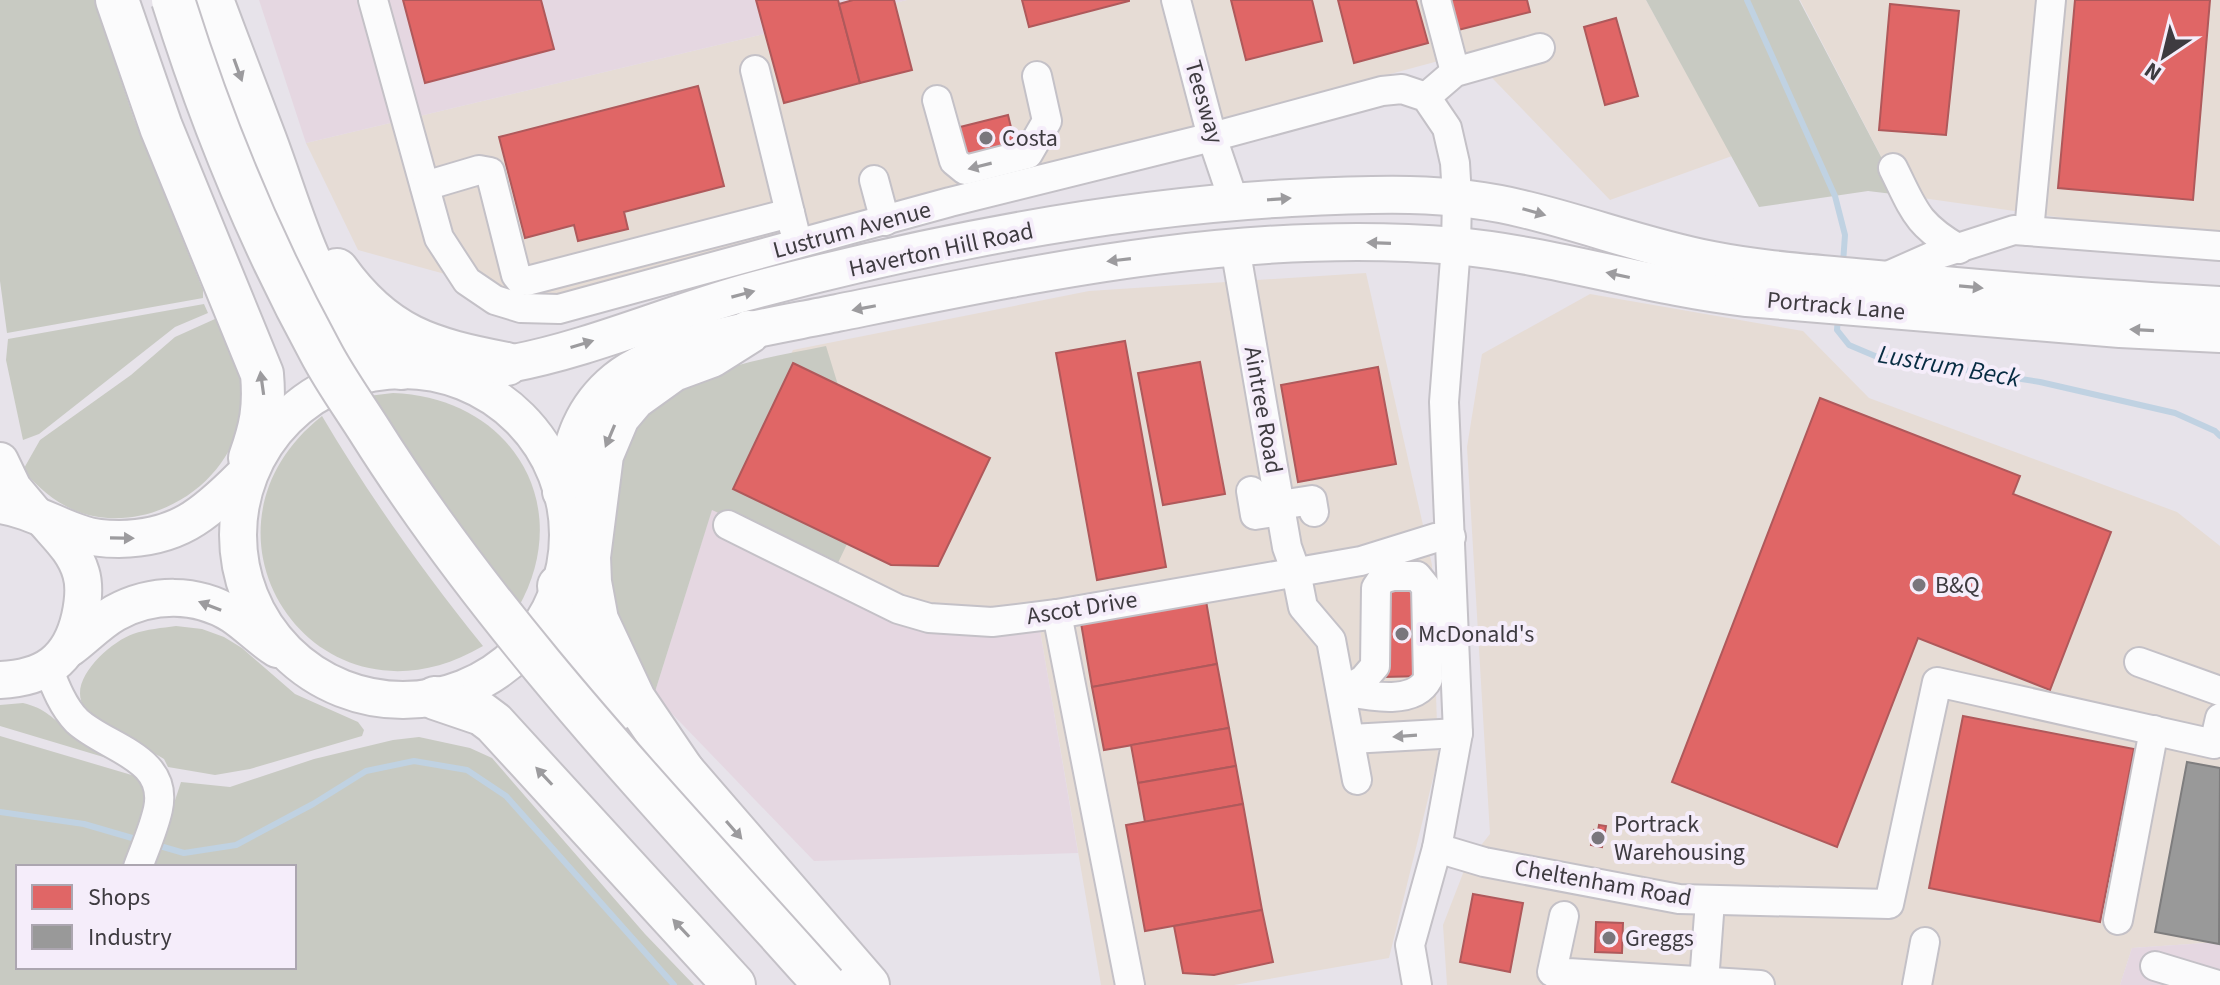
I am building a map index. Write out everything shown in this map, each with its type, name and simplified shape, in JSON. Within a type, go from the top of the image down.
[{"type":"highway","points":[[117,0],[161,127],[262,374],[262,423],[246,468]]},
{"type":"highway","points":[[146,0],[176,100],[238,245],[298,363],[375,484],[427,561],[520,677],[789,985]]},
{"type":"highway","points":[[173,0],[201,88],[260,232],[321,353],[391,465],[441,537],[537,660],[825,985]]},
{"type":"highway","points":[[212,0],[265,139],[288,211],[335,308],[357,339],[418,369]]},
{"type":"highway","points":[[265,139],[333,264],[364,303],[412,338],[447,353],[507,364]]},
{"type":"highway","points":[[683,771],[634,699],[597,620],[589,557],[602,455],[618,417],[634,398],[673,370],[711,356],[749,332]]},
{"type":"highway","points":[[559,586],[568,630],[576,651],[594,681],[683,771],[868,985]]},
{"type":"highway","points":[[435,698],[482,714],[494,723],[734,985]]},
{"type":"main road","name":"Haverton Hill Road","points":[[246,468],[273,430],[298,405],[336,383],[418,369],[507,364],[578,346],[748,292],[957,243],[1102,219],[1234,202],[1374,195],[1457,197]]},
{"type":"main road","name":"Portrack Lane","points":[[1457,197],[1525,209],[1804,288]]},
{"type":"main road","name":"Haverton Hill Road","points":[[561,492],[576,432],[595,400],[619,377],[669,351],[974,285],[1113,260],[1235,247],[1337,241],[1456,246]]},
{"type":"main road","name":"Portrack Lane","points":[[1456,246],[1531,257],[1694,292],[1870,288],[2220,305]]},
{"type":"main road","name":"Portrack Lane","points":[[1870,288],[2120,329],[2220,334]]},
{"type":"main road","points":[[0,680],[25,678],[59,658],[114,614],[150,600],[176,596],[205,602],[233,615],[258,637],[326,682],[352,693],[408,700],[467,692],[525,654],[542,628],[559,586],[564,536],[561,492],[546,452],[512,411],[468,382],[418,369]]},
{"type":"main road","points":[[0,461],[27,513],[72,551],[81,574],[82,610],[59,658]]},
{"type":"main road","points":[[27,513],[87,536],[145,538],[174,530],[201,514],[246,468]]},
{"type":"main road","points":[[246,468],[241,539],[245,573],[254,597],[299,662]]},
{"type":"street","name":"Lustrum Avenue","points":[[373,0],[439,238],[467,281],[495,300],[521,308],[559,309],[1382,91],[1402,89],[1426,97]]},
{"type":"street","name":"Teesway","points":[[1176,0],[1212,137],[1234,202]]},
{"type":"street","points":[[1436,0],[1455,72]]},
{"type":"street","points":[[2029,231],[2051,0]]},
{"type":"street","points":[[1417,985],[1410,945],[1437,848],[1458,733],[1444,402],[1457,197],[1455,163],[1447,128],[1426,97],[1455,72],[1540,48]]},
{"type":"street","points":[[755,70],[797,245]]},
{"type":"street","points":[[937,100],[954,161],[965,170],[978,167],[1028,154],[1047,121],[1037,76]]},
{"type":"street","points":[[1893,168],[1919,219],[1929,230],[1959,249]]},
{"type":"street","points":[[425,186],[479,170],[490,172],[516,275],[520,280],[527,281],[790,213]]},
{"type":"street","points":[[874,180],[885,221]]},
{"type":"street","name":"Portrack Lane","points":[[1870,288],[1933,256],[2001,233],[2029,231],[2220,246]]},
{"type":"street","name":"Aintree Road","points":[[1235,247],[1287,547],[1303,607],[1331,640],[1343,691],[1357,780]]},
{"type":"street","points":[[1251,491],[1255,515],[1312,500],[1314,512]]},
{"type":"street","name":"Ascot Drive","points":[[728,525],[898,609],[929,618],[992,622],[1057,614],[1361,561],[1435,538],[1451,537]]},
{"type":"street","points":[[1417,576],[1426,587],[1428,679],[1423,689],[1412,695],[1368,696],[1343,691],[1363,680],[1375,666],[1376,588],[1382,579],[1417,576]]},
{"type":"street","points":[[1057,614],[1130,985]]},
{"type":"street","points":[[59,658],[59,694],[78,722],[150,769],[159,786],[159,808],[139,865]]},
{"type":"street","points":[[2139,662],[2220,691]]},
{"type":"street","name":"Cheltenham Road","points":[[1437,848],[1484,862],[1679,899],[1889,904],[1937,682],[2214,744],[2220,718]]},
{"type":"street","points":[[2118,920],[2154,730]]},
{"type":"street","points":[[1351,739],[1458,733]]},
{"type":"street","points":[[1704,982],[1710,901]]},
{"type":"street","points":[[1564,916],[1552,972],[1760,985]]},
{"type":"street","points":[[1917,985],[1925,942]]},
{"type":"street","points":[[2155,966],[2218,985]]},
{"type":"shaded area","points":[[0,0],[94,0],[134,119],[203,290],[203,298],[7,333],[0,281]]},
{"type":"shaded area","points":[[259,0],[907,0],[306,143]]},
{"type":"shaded area","points":[[907,0],[1646,0],[1732,156],[1610,200],[1468,53],[546,302],[358,250],[306,143]]},
{"type":"shaded area","points":[[1646,0],[1799,0],[1901,195],[1868,191],[1759,207]]},
{"type":"shaded area","points":[[1800,0],[2220,0],[2220,234],[2136,228],[1901,195]]},
{"type":"shaded area","points":[[1366,273],[1432,565],[1438,758],[1389,958],[1234,985],[1101,985],[1039,625],[913,604],[712,509],[793,350],[1089,291]]},
{"type":"shaded area","points":[[1590,294],[1803,331],[1869,398],[2177,512],[2220,546],[2220,942],[2132,948],[2120,985],[1447,985],[1443,925],[1467,863],[1490,834],[1467,447],[1482,354]]},
{"type":"shaded area","points":[[204,304],[208,313],[175,327],[39,434],[23,440],[6,360],[8,339]]},
{"type":"shaded area","points":[[226,314],[242,366],[240,421],[231,446],[217,468],[199,487],[178,502],[153,512],[128,518],[102,517],[76,511],[61,503],[23,470],[40,440],[131,375],[175,337]]},
{"type":"shaded area","points":[[826,346],[838,385],[793,364],[733,489],[847,544],[836,567],[712,510],[654,695],[623,630],[611,588],[615,498],[631,434],[652,406],[664,396],[702,377],[743,364]]},
{"type":"shaded area","points":[[393,393],[434,399],[470,414],[500,435],[522,463],[535,495],[540,531],[534,569],[518,608],[442,512],[368,396]]},
{"type":"shaded area","points":[[322,416],[398,534],[483,646],[422,669],[367,668],[320,647],[285,611],[265,566],[262,515],[280,463]]},
{"type":"shaded area","points":[[712,509],[913,604],[1039,625],[1078,853],[814,861],[654,695]]},
{"type":"shaded area","points":[[176,626],[202,629],[224,637],[242,648],[295,694],[358,722],[364,730],[362,736],[250,769],[215,775],[168,767],[164,759],[92,716],[80,698],[85,675],[113,645],[133,634]]},
{"type":"shaded area","points":[[23,703],[43,711],[110,759],[0,726],[0,705]]},
{"type":"shaded area","points":[[0,736],[135,776],[145,797],[142,821],[124,865],[16,865],[16,969],[296,969],[296,865],[154,865],[181,782],[230,787],[314,759],[419,737],[470,748],[492,758],[645,934],[694,985],[0,985]]},
{"type":"shaded area","points":[[2220,942],[2220,985],[2120,985],[2132,948]]},
{"type":"building: Shops","points":[[403,0],[541,0],[554,49],[425,83]]},
{"type":"building: Shops","points":[[756,0],[838,0],[860,83],[784,103]]},
{"type":"building: Shops","points":[[853,0],[894,0],[912,70],[860,83],[839,4]]},
{"type":"building: Shops","points":[[1022,0],[1129,0],[1129,1],[1029,27]]},
{"type":"building: Shops","points":[[1231,0],[1312,0],[1322,41],[1246,60]]},
{"type":"building: Shops","points":[[1338,0],[1416,0],[1428,43],[1354,63]]},
{"type":"building: Shops","points":[[1447,0],[1527,0],[1530,12],[1454,31]]},
{"type":"building: Shops","points":[[2075,0],[2210,0],[2193,200],[2058,188]]},
{"type":"building: Shops","points":[[1890,4],[1959,11],[1946,135],[1879,130]]},
{"type":"building: Shops","points":[[1616,18],[1638,96],[1605,105],[1584,27]]},
{"type":"building: Shops","points":[[698,86],[724,186],[624,212],[628,229],[578,241],[574,225],[525,238],[499,137]]},
{"type":"building: Shops","name":"Costa","points":[[1008,115],[1016,148],[964,161],[956,128]]},
{"type":"building: Shops","points":[[1125,341],[1166,567],[1097,580],[1056,353]]},
{"type":"building: Shops","points":[[1200,362],[1225,494],[1163,505],[1138,373]]},
{"type":"building: Shops","points":[[793,363],[990,458],[938,566],[891,565],[733,489]]},
{"type":"building: Shops","points":[[1378,367],[1396,464],[1298,482],[1281,385]]},
{"type":"building: Shops","name":"B&Q","points":[[1820,398],[2020,476],[2013,494],[2111,532],[2050,690],[1918,638],[1837,847],[1672,782]]},
{"type":"building: Shops","name":"McDonald's","points":[[1381,591],[1422,591],[1424,676],[1383,677]]},
{"type":"building: Shops","points":[[1206,601],[1217,664],[1092,687],[1081,623]]},
{"type":"building: Shops","points":[[1217,664],[1229,728],[1104,750],[1092,687]]},
{"type":"building: Shops","points":[[1963,716],[2134,749],[2100,922],[1929,888]]},
{"type":"building: Shops","points":[[1229,728],[1236,766],[1138,783],[1131,745]]},
{"type":"building: Shops","points":[[1236,766],[1243,804],[1145,822],[1138,783]]},
{"type":"building: Shops","points":[[1243,804],[1262,910],[1145,931],[1126,825]]},
{"type":"building: Shops","name":"Portrack Warehousing","points":[[1599,825],[1606,826],[1602,847],[1591,845],[1594,830],[1598,831]]},
{"type":"building: Shops","points":[[1473,894],[1523,903],[1510,972],[1460,962]]},
{"type":"building: Shops","points":[[1262,910],[1273,962],[1214,975],[1183,973],[1174,926]]},
{"type":"building: Shops","name":"Greggs","points":[[1596,922],[1623,923],[1622,953],[1595,952]]},
{"type":"building: Industry","points":[[2187,762],[2220,768],[2219,944],[2155,932]]},
{"type":"waterway","name":"Lustrum Beck","points":[[1747,0],[1835,196],[1845,235],[1843,263]]},
{"type":"waterway","name":"Lustrum Beck","points":[[1838,318],[1837,330],[1849,345],[1875,356],[2040,382],[2175,413],[2220,436]]},
{"type":"waterway","points":[[153,844],[184,853],[236,845],[313,804],[366,771],[414,761],[467,770],[506,796],[674,985]]},
{"type":"waterway","points":[[0,812],[84,824],[139,840]]},
{"type":"place","name":"Costa","points":[[986,138]]},
{"type":"place","name":"B&Q","points":[[1919,585]]},
{"type":"place","name":"McDonald's","points":[[1402,634]]},
{"type":"place","name":"Portrack Warehousing","points":[[1598,838]]},
{"type":"place","name":"Greggs","points":[[1609,938]]}]
